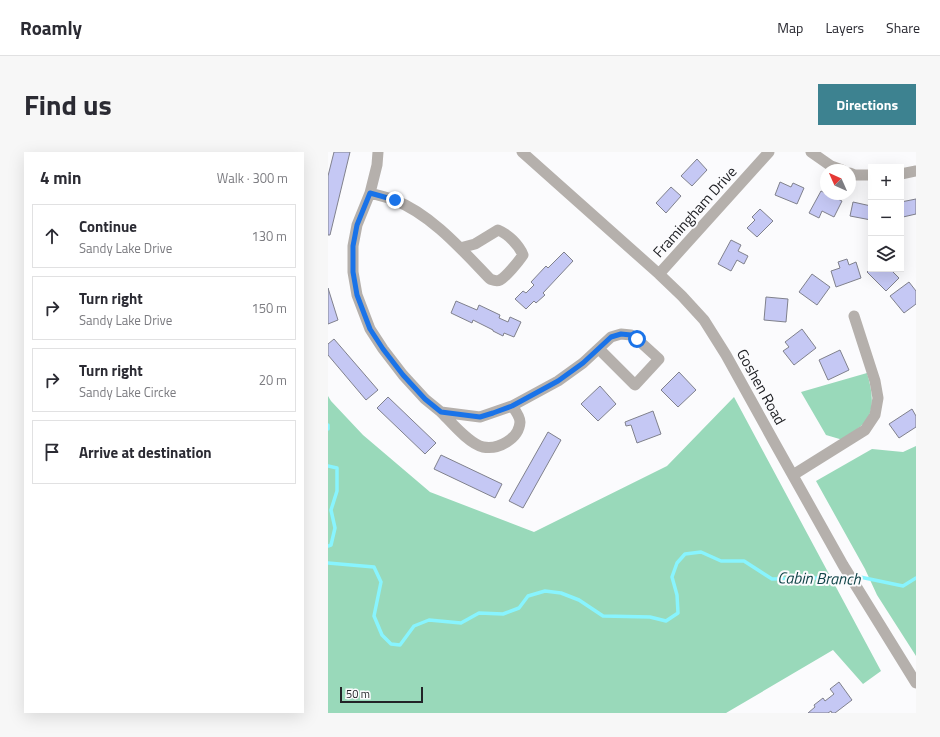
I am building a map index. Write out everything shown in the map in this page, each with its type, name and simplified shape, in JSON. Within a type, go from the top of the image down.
[{"type":"street","points":[[378,152],[377,166],[370,193],[357,225],[353,246],[353,272],[357,295],[370,329],[403,375],[425,399],[471,441],[483,447],[497,447],[509,441],[518,431],[520,421],[512,406]]},
{"type":"street","name":"Goshen Road","points":[[522,152],[659,274],[693,307],[716,338],[843,565],[916,683]]},
{"type":"street","name":"Framingham Drive","points":[[659,274],[769,152]]},
{"type":"street","points":[[811,152],[828,164]]},
{"type":"street","points":[[904,173],[916,171]]},
{"type":"street","points":[[856,175],[868,175]]},
{"type":"street","points":[[370,193],[395,200],[419,213],[441,230],[490,279],[495,281],[500,280],[523,255],[520,248],[504,232],[498,230],[475,244],[460,248]]},
{"type":"street","points":[[793,475],[865,430],[875,415],[878,398],[875,381],[854,316]]},
{"type":"street","points":[[441,412],[480,417],[512,406],[558,381],[583,363],[611,337],[621,334],[631,335],[658,359],[635,385],[599,349]]},
{"type":"green space","points":[[867,373],[872,394],[872,401],[866,421],[843,440],[826,435],[801,392]]},
{"type":"green space","points":[[328,396],[363,435],[430,492],[534,532],[667,466],[734,397],[881,671],[863,684],[833,650],[726,713],[328,713]]},
{"type":"green space","points":[[916,446],[916,656],[877,595],[865,569],[816,481],[872,449],[903,452]]},
{"type":"building","points":[[334,152],[350,152],[330,235],[328,235],[328,176]]},
{"type":"building","points":[[697,159],[707,170],[692,186],[681,176]]},
{"type":"building","points":[[780,182],[791,187],[793,183],[804,188],[797,204],[775,195]]},
{"type":"building","points":[[671,187],[681,196],[666,213],[656,203]]},
{"type":"building","points":[[820,193],[820,200],[842,201],[834,217],[822,211],[819,218],[809,213]]},
{"type":"building","points":[[916,199],[916,214],[904,217],[904,201]]},
{"type":"building","points":[[853,202],[868,205],[868,219],[850,216]]},
{"type":"building","points":[[760,209],[773,221],[757,237],[747,228],[755,220],[752,217]]},
{"type":"building","points":[[731,240],[741,245],[738,251],[748,256],[744,264],[737,260],[731,271],[718,264]]},
{"type":"building","points":[[564,252],[573,261],[543,293],[545,295],[536,303],[534,301],[526,309],[515,299],[523,291],[526,293],[534,285],[531,282],[546,266],[548,268]]},
{"type":"building","points":[[847,259],[849,265],[856,262],[861,278],[836,287],[831,271],[840,268],[838,262]]},
{"type":"building","points":[[867,272],[893,272],[899,278],[886,291]]},
{"type":"building","points":[[812,274],[830,287],[817,305],[799,292]]},
{"type":"building","points":[[909,282],[916,291],[916,304],[904,313],[890,296]]},
{"type":"building","points":[[328,288],[338,320],[328,324]]},
{"type":"building","points":[[766,297],[788,299],[786,322],[764,320]]},
{"type":"building","points":[[456,301],[477,310],[479,305],[500,315],[499,318],[508,322],[510,317],[521,322],[514,337],[504,333],[503,336],[473,320],[472,323],[451,313]]},
{"type":"building","points":[[802,329],[816,348],[794,365],[783,351],[789,347],[785,342]]},
{"type":"building","points":[[334,339],[378,390],[366,400],[328,355],[328,344]]},
{"type":"building","points":[[840,350],[849,370],[828,380],[819,360]]},
{"type":"building","points":[[679,372],[696,390],[678,407],[661,390]]},
{"type":"building","points":[[600,386],[616,404],[598,421],[581,404]]},
{"type":"building","points":[[388,397],[436,443],[425,454],[377,408]]},
{"type":"building","points":[[912,409],[916,416],[916,427],[899,438],[889,424]]},
{"type":"building","points":[[653,411],[661,434],[637,443],[631,425],[626,426],[625,422]]},
{"type":"building","points":[[548,432],[561,440],[523,508],[509,501]]},
{"type":"building","points":[[441,455],[502,484],[495,498],[434,469]]},
{"type":"building","points":[[839,682],[852,700],[835,713],[832,713],[831,711],[828,713],[808,713],[815,707],[814,705],[823,698],[825,701],[834,694],[830,689]]},
{"type":"waterway","points":[[328,466],[337,468],[337,491],[331,510],[335,528],[331,545],[328,546]]},
{"type":"waterway","name":"Cabin Branch","points":[[328,563],[374,567],[381,582],[374,616],[382,635],[391,644],[400,645],[414,626],[429,620],[461,623],[479,613],[503,614],[519,608],[528,596],[545,591],[561,593],[579,600],[603,616],[650,617],[666,621],[678,613],[677,595],[672,577],[677,563],[685,554],[701,552],[721,561],[744,561],[772,579],[860,577],[903,586],[916,578]]},
{"type":"route","points":[[395,200],[370,193],[357,225],[353,246],[353,272],[357,295],[370,329],[383,349],[403,375],[425,399],[441,412],[480,417],[512,406],[558,381],[583,363],[611,337],[621,334],[631,335],[637,339]]}]
